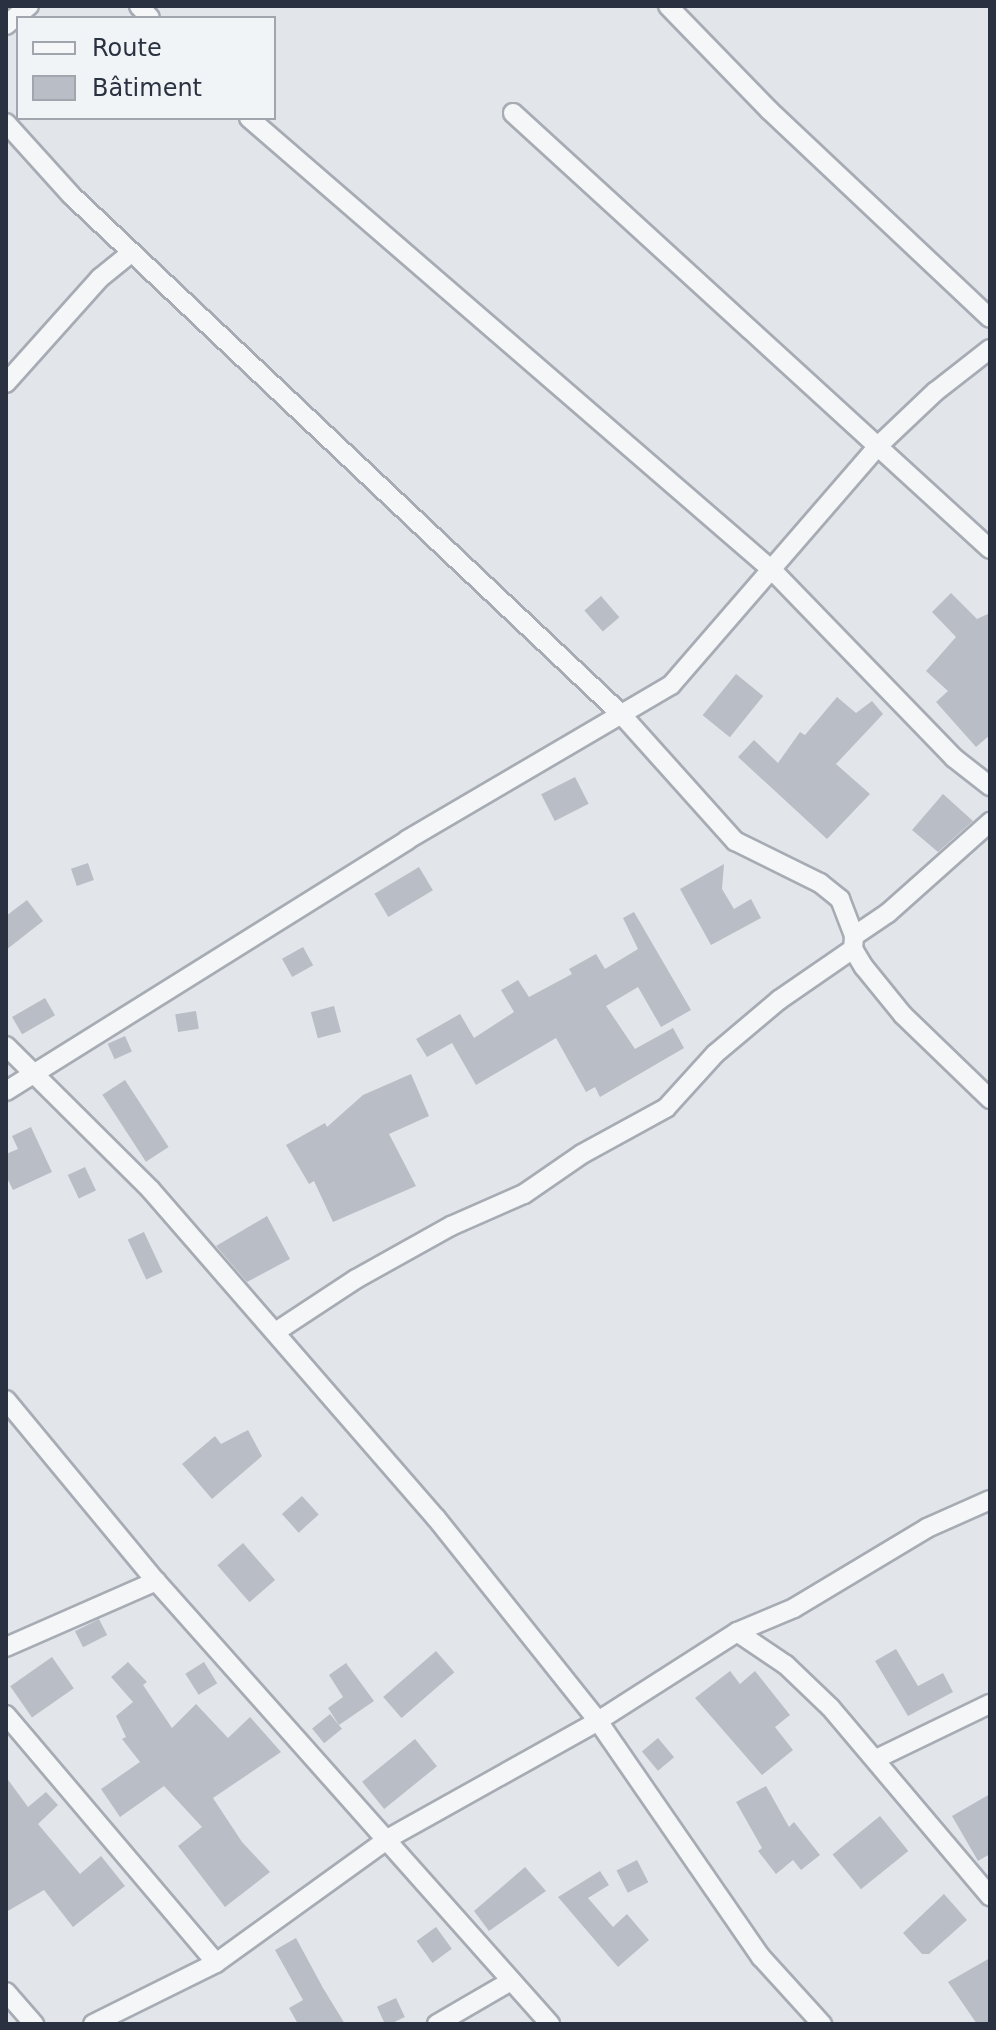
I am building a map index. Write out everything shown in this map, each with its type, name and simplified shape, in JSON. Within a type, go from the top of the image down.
[{"type":"street","points":[[668,6],[769,110],[990,318]]},
{"type":"street","points":[[513,113],[990,549]]},
{"type":"street","points":[[251,120],[773,571],[954,758],[990,786]]},
{"type":"street","points":[[6,123],[71,195],[621,714],[735,841],[820,883],[840,899],[854,942],[903,1015],[990,1099]]},
{"type":"street","points":[[6,383],[100,278],[132,252]]},
{"type":"street","points":[[6,1091],[407,840],[671,685],[773,571],[878,446],[935,392],[990,349]]},
{"type":"street","points":[[277,1331],[356,1279],[451,1226],[524,1194],[582,1154],[666,1108],[725,1045],[854,942],[990,822]]},
{"type":"street","points":[[6,1046],[36,1072],[150,1189],[277,1331],[598,1721],[761,1957],[822,2024]]},
{"type":"street","points":[[6,1400],[156,1581],[389,1838],[550,2024]]},
{"type":"street","points":[[93,2024],[216,1963],[389,1838],[598,1721],[737,1632],[794,1608],[927,1528],[990,1500]]},
{"type":"street","points":[[6,1647],[156,1581]]},
{"type":"street","points":[[737,1632],[786,1665],[876,1759],[987,1885]]},
{"type":"street","points":[[876,1759],[990,1704]]},
{"type":"street","points":[[6,1715],[216,1963]]},
{"type":"street","points":[[437,2024],[511,1981]]},
{"type":"street","points":[[6,1992],[34,2024]]},
{"type":"building","points":[[951,593],[977,619],[990,613],[990,735],[976,747],[936,702],[948,691],[926,671],[956,637],[932,612]]},
{"type":"building","points":[[601,596],[619,617],[603,632],[584,610]]},
{"type":"building","points":[[736,674],[763,696],[730,737],[703,715]]},
{"type":"building","points":[[837,697],[856,713],[872,701],[883,714],[836,764],[870,794],[827,839],[738,757],[754,740],[778,763],[800,732],[805,735]]},
{"type":"building","points":[[575,777],[589,804],[555,821],[541,794]]},
{"type":"building","points":[[943,794],[973,821],[938,852],[912,830]]},
{"type":"building","points":[[88,863],[94,880],[77,886],[71,869]]},
{"type":"building","points":[[724,864],[722,889],[734,909],[751,899],[761,918],[711,945],[680,889]]},
{"type":"building","points":[[419,867],[433,890],[388,917],[374,894]]},
{"type":"building","points":[[27,900],[43,921],[6,950],[6,916]]},
{"type":"building","points":[[634,912],[691,1010],[661,1027],[638,987],[606,1006],[635,1049],[673,1028],[684,1048],[600,1097],[595,1087],[586,1092],[556,1038],[476,1085],[452,1043],[427,1057],[416,1039],[460,1014],[474,1038],[514,1012],[501,990],[518,980],[529,997],[572,974],[569,969],[596,954],[605,969],[638,949],[623,918]]},
{"type":"building","points":[[303,947],[313,965],[292,977],[282,959]]},
{"type":"building","points":[[45,998],[55,1015],[22,1034],[12,1017]]},
{"type":"building","points":[[334,1006],[341,1032],[318,1038],[311,1012]]},
{"type":"building","points":[[196,1011],[199,1029],[178,1032],[175,1014]]},
{"type":"building","points":[[125,1036],[132,1052],[115,1059],[108,1044]]},
{"type":"building","points":[[411,1074],[429,1116],[389,1134],[416,1186],[333,1222],[314,1181],[309,1184],[286,1145],[325,1123],[327,1127],[363,1095]]},
{"type":"building","points":[[125,1080],[169,1147],[146,1162],[102,1095]]},
{"type":"building","points":[[31,1127],[52,1172],[13,1190],[6,1176],[6,1154],[18,1149],[12,1136]]},
{"type":"building","points":[[85,1167],[96,1191],[79,1199],[68,1175]]},
{"type":"building","points":[[267,1216],[290,1259],[247,1282],[216,1246]]},
{"type":"building","points":[[144,1232],[163,1272],[146,1279],[128,1240]]},
{"type":"building","points":[[248,1430],[262,1456],[212,1499],[182,1464],[215,1436],[221,1444]]},
{"type":"building","points":[[302,1496],[319,1515],[299,1533],[282,1514]]},
{"type":"building","points":[[243,1543],[275,1580],[249,1602],[217,1565]]},
{"type":"building","points":[[99,1619],[107,1635],[83,1647],[75,1631]]},
{"type":"building","points":[[896,1649],[918,1686],[943,1673],[953,1692],[908,1716],[875,1661]]},
{"type":"building","points":[[436,1651],[454,1672],[402,1718],[383,1697]]},
{"type":"building","points":[[52,1657],[74,1688],[32,1717],[10,1686]]},
{"type":"building","points":[[128,1662],[147,1682],[143,1685],[172,1728],[196,1704],[228,1738],[250,1717],[281,1752],[213,1798],[242,1842],[270,1872],[225,1907],[178,1846],[202,1827],[164,1786],[120,1817],[101,1789],[140,1762],[122,1739],[126,1737],[116,1716],[133,1702],[111,1677]]},
{"type":"building","points":[[204,1662],[217,1683],[199,1695],[185,1674]]},
{"type":"building","points":[[346,1663],[374,1701],[339,1725],[328,1708],[343,1697],[329,1675]]},
{"type":"building","points":[[730,1671],[740,1684],[755,1671],[790,1715],[775,1727],[793,1750],[762,1775],[695,1698]]},
{"type":"building","points":[[330,1714],[342,1729],[324,1743],[312,1728]]},
{"type":"building","points":[[658,1738],[674,1757],[658,1771],[642,1751]]},
{"type":"building","points":[[415,1739],[437,1766],[384,1809],[362,1782]]},
{"type":"building","points":[[6,1777],[28,1807],[46,1792],[58,1805],[38,1824],[80,1874],[101,1856],[125,1886],[73,1927],[44,1890],[6,1912]]},
{"type":"building","points":[[766,1786],[789,1827],[794,1822],[820,1855],[801,1870],[793,1860],[776,1874],[758,1851],[762,1848],[736,1802]]},
{"type":"building","points":[[990,1794],[990,1854],[978,1861],[952,1816]]},
{"type":"building","points":[[880,1816],[908,1851],[861,1889],[833,1854]]},
{"type":"building","points":[[637,1860],[648,1882],[628,1893],[617,1870]]},
{"type":"building","points":[[525,1867],[546,1891],[489,1931],[474,1911]]},
{"type":"building","points":[[600,1871],[609,1885],[588,1898],[613,1927],[627,1914],[649,1940],[618,1967],[558,1897]]},
{"type":"building","points":[[944,1894],[967,1920],[929,1954],[922,1954],[903,1933]]},
{"type":"building","points":[[436,1927],[452,1949],[432,1963],[417,1941]]},
{"type":"building","points":[[296,1938],[345,2024],[298,2024],[289,2008],[303,2000],[275,1950]]},
{"type":"building","points":[[990,1958],[990,2024],[977,2024],[948,1982]]},
{"type":"building","points":[[396,1998],[405,2017],[385,2024],[377,2007]]}]
